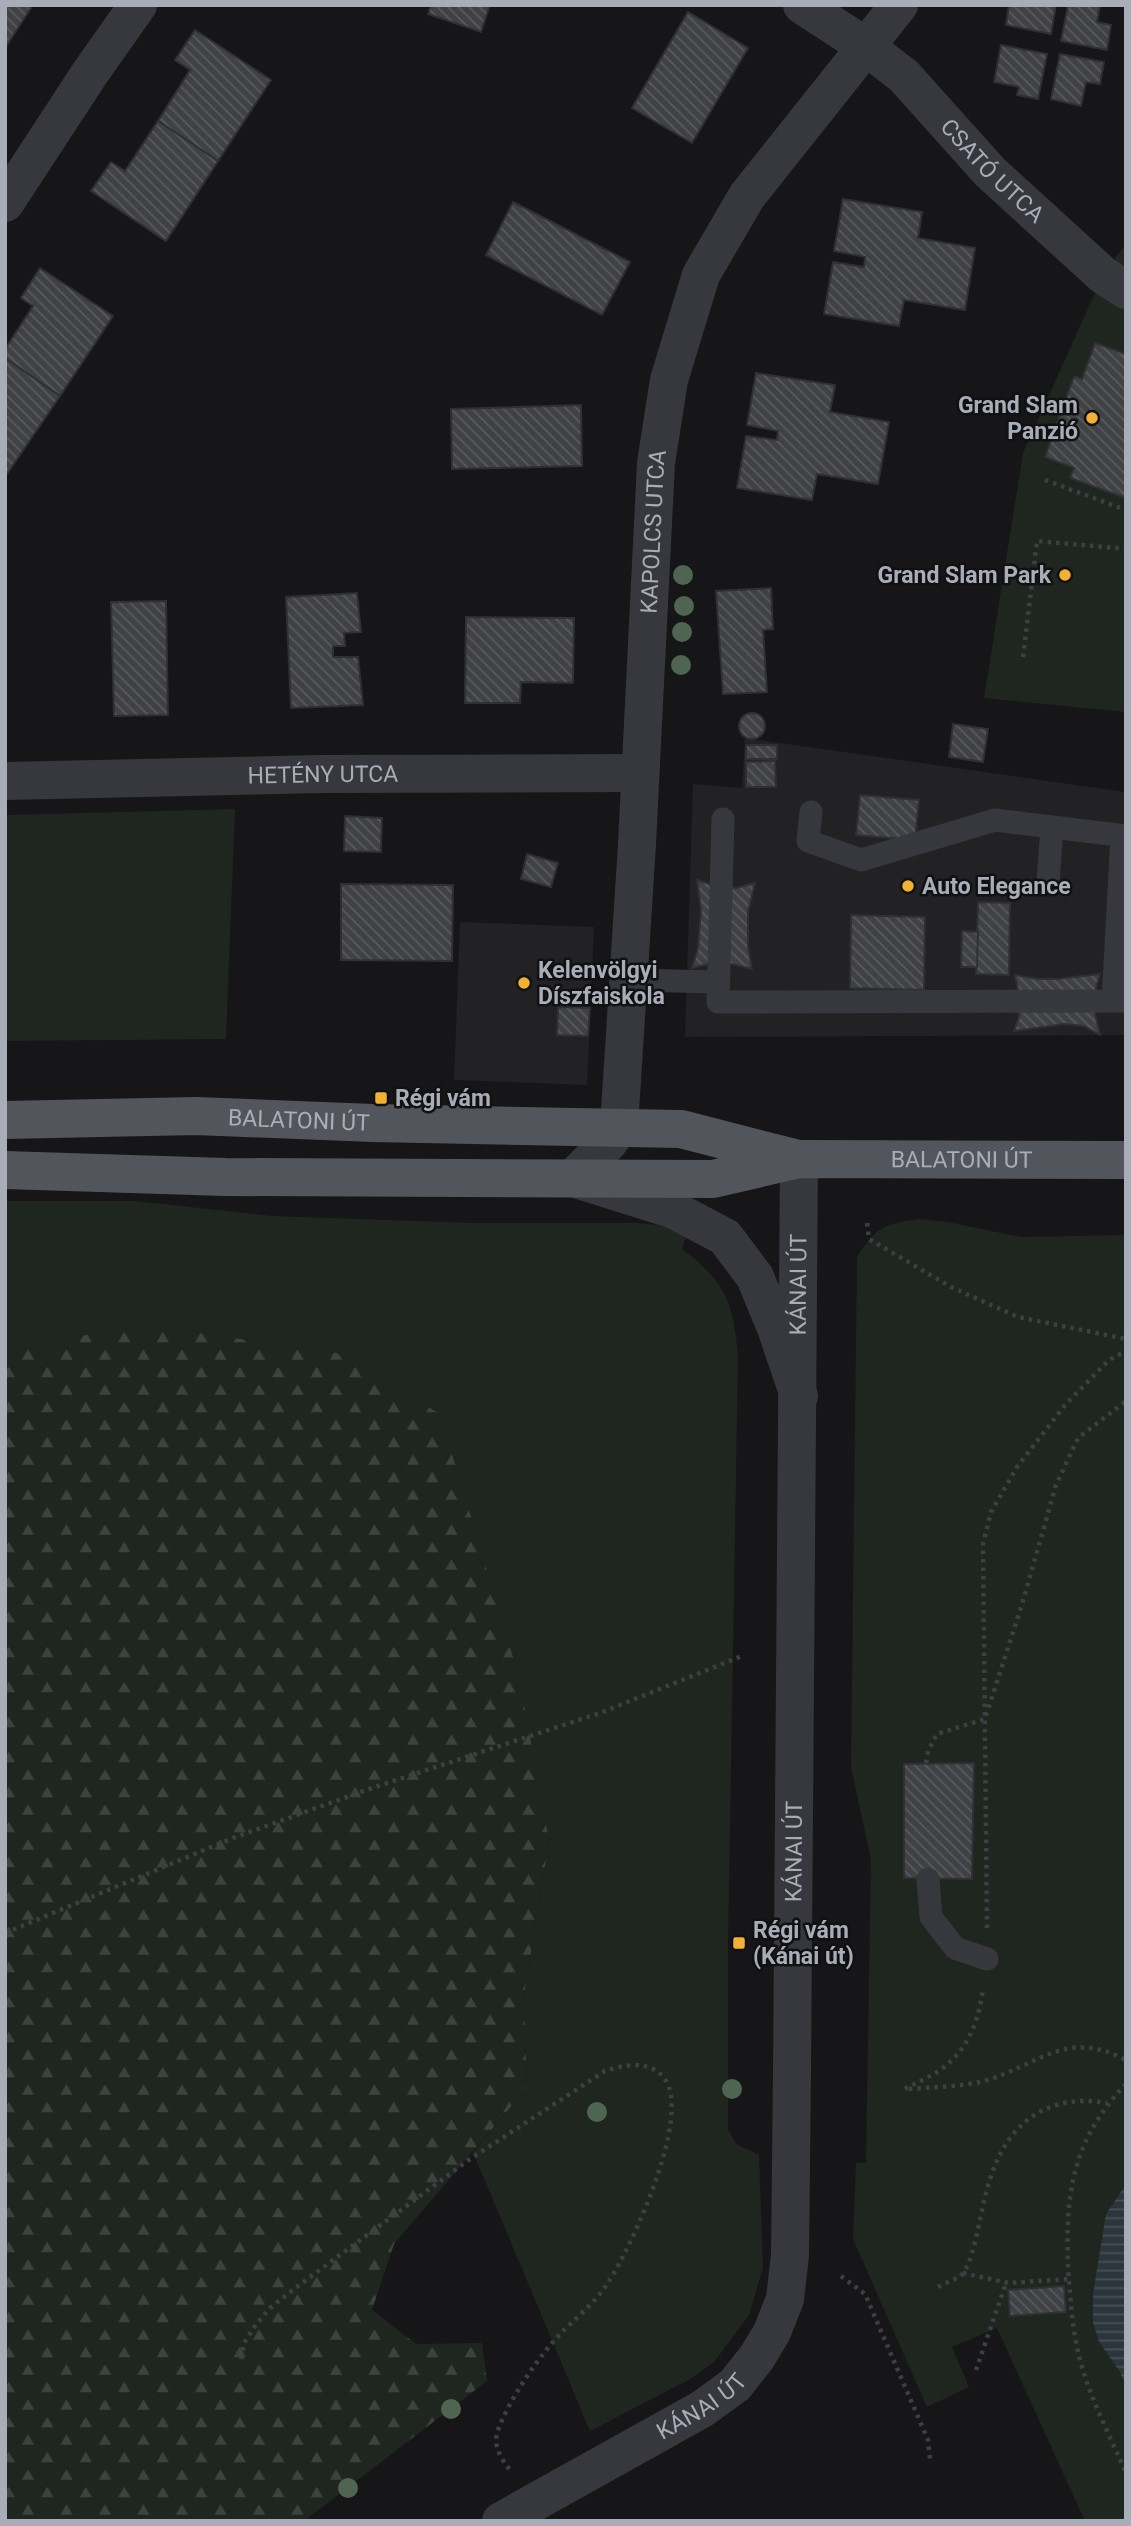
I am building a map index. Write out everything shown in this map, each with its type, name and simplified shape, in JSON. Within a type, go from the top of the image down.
[{"type":"main road","name":"BALATONI ÚT","points":[[5,1120],[196,1116],[373,1123],[681,1129],[799,1159]]},
{"type":"main road","name":"BALATONI ÚT","points":[[5,1170],[225,1177],[713,1179],[799,1159],[1126,1160]]},
{"type":"street","points":[[5,203],[138,5]]},
{"type":"street","name":"CSATÓ UTCA","points":[[802,5],[865,46],[904,76],[990,172],[1103,275],[1126,290]]},
{"type":"street","name":"KAPOLCS UTCA","points":[[618,1127],[629,981],[656,463],[669,380],[701,275],[747,196],[899,5]]},
{"type":"street","name":"HETÉNY UTCA","points":[[5,781],[334,774],[640,774]]},
{"type":"street","points":[[618,1127],[609,1142],[573,1178],[673,1209],[725,1237],[755,1278],[776,1328],[799,1396]]},
{"type":"street","name":"KÁNAI ÚT","points":[[516,2512],[702,2409],[735,2385],[772,2332],[785,2299],[790,2255],[799,1159]]},
{"type":"lane","points":[[723,819],[718,1002],[1119,1001],[1124,836],[995,820],[860,860],[808,841],[811,812]]},
{"type":"lane","points":[[1048,882],[1052,827]]},
{"type":"lane","points":[[629,981],[718,982]]},
{"type":"lane","points":[[928,1878],[930,1917],[955,1948],[987,1959]]},
{"type":"path","points":[[1045,480],[1126,510]]},
{"type":"path","points":[[1023,657],[1037,541],[1126,550]]},
{"type":"path","points":[[867,1223],[869,1239],[951,1287],[1006,1312],[1018,1317],[1126,1339]]},
{"type":"path","points":[[1126,1352],[1109,1360],[1065,1405],[1017,1467],[991,1512],[983,1544],[987,1959],[979,2016],[963,2047],[944,2067],[905,2090],[983,2081],[1059,2050],[1083,2046],[1105,2049],[1126,2060]]},
{"type":"path","points":[[985,1719],[1023,1601],[1056,1485],[1078,1438],[1126,1401]]},
{"type":"path","points":[[5,1933],[233,1838],[372,1788],[588,1717],[742,1656]]},
{"type":"path","points":[[926,1763],[937,1734],[985,1719]]},
{"type":"path","points":[[241,2359],[244,2343],[270,2308],[470,2159],[605,2071],[628,2064],[652,2069],[662,2075],[669,2085],[673,2111],[666,2150],[650,2193],[608,2284],[546,2351],[515,2396],[498,2431],[496,2449],[516,2512]]},
{"type":"path","points":[[1126,2084],[1107,2104],[1087,2137],[1074,2171],[1067,2211],[1070,2300],[1080,2360],[1126,2473]]},
{"type":"path","points":[[938,2287],[963,2273],[974,2251],[991,2175],[1005,2146],[1022,2125],[1043,2109],[1062,2102],[1084,2099],[1107,2104]]},
{"type":"path","points":[[963,2273],[1006,2283],[1069,2279]]},
{"type":"path","points":[[841,2276],[865,2294],[928,2440],[930,2459]]},
{"type":"path","points":[[976,2371],[1006,2283]]},
{"type":"shaded area","name":"Auto Elegance","points":[[745,738],[1126,792],[1126,1035],[685,1037],[693,784],[742,788]]},
{"type":"shaded area","name":"Kelenvölgyi Díszfaiskola","points":[[460,922],[594,927],[587,1085],[454,1080]]},
{"type":"shaded area","points":[[1126,2184],[1126,2387],[1120,2372],[1099,2342],[1093,2323],[1093,2294],[1106,2214]]},
{"type":"green space","name":"Grand Slam Park","points":[[1126,243],[1126,712],[984,698],[1023,453],[1103,275]]},
{"type":"green space","points":[[235,809],[226,1039],[5,1041],[5,815]]},
{"type":"green space","points":[[5,1201],[135,1201],[272,1216],[474,1223],[637,1223],[668,1226],[687,1232],[682,1249],[709,1272],[725,1294],[733,1321],[738,1355],[728,1943],[728,2129],[736,2144],[759,2155],[763,2268],[749,2315],[715,2361],[692,2378],[590,2431],[473,2152],[527,2088],[524,1996],[549,1841],[337,1353],[146,1325],[69,1338],[5,1355]]},
{"type":"green space","points":[[919,1219],[1021,1237],[1126,1235],[1126,2184],[1106,2214],[1099,2342],[1120,2372],[1126,2387],[1126,2521],[1085,2521],[997,2328],[952,2347],[969,2387],[927,2407],[853,2239],[856,2163],[866,2163],[871,1860],[851,1767],[857,1257],[882,1228]]},
{"type":"green space","points":[[146,1325],[337,1353],[440,1414],[519,1677],[549,1841],[524,1996],[527,2088],[394,2244],[372,2310],[416,2344],[482,2343],[487,2381],[304,2521],[5,2521],[5,1355],[69,1338]]},
{"type":"building","points":[[5,5],[27,5],[31,8],[5,48]]},
{"type":"building","points":[[431,5],[490,5],[481,32],[428,14]]},
{"type":"building","points":[[1009,5],[1056,5],[1051,34],[1006,25]]},
{"type":"building","points":[[1068,5],[1100,5],[1097,22],[1111,25],[1107,50],[1061,41]]},
{"type":"building","points":[[688,12],[748,48],[692,143],[632,108]]},
{"type":"building","points":[[195,30],[271,80],[218,161],[158,121],[190,70],[175,60]]},
{"type":"building","points":[[1001,45],[1047,54],[1038,99],[1017,95],[1019,87],[994,82]]},
{"type":"building","points":[[1060,54],[1104,62],[1100,84],[1086,82],[1081,106],[1051,99]]},
{"type":"building","points":[[158,121],[218,161],[166,241],[91,191],[111,162],[125,171]]},
{"type":"building","points":[[843,199],[922,212],[918,238],[975,248],[965,310],[904,300],[899,326],[824,314],[833,262],[864,267],[865,257],[834,251]]},
{"type":"building","points":[[513,202],[630,262],[602,315],[486,255]]},
{"type":"building","points":[[40,268],[113,316],[60,396],[5,358],[5,349],[33,306],[21,298]]},
{"type":"building","name":"Grand Slam Panzió","points":[[1095,343],[1126,354],[1126,498],[1070,478],[1074,468],[1045,457],[1074,376],[1082,379]]},
{"type":"building","points":[[5,358],[60,396],[7,474],[5,473]]},
{"type":"building","points":[[756,373],[835,385],[830,412],[889,422],[878,484],[817,474],[812,500],[737,488],[746,436],[777,440],[778,431],[747,425]]},
{"type":"building","points":[[581,405],[582,466],[452,469],[451,409]]},
{"type":"building","points":[[771,588],[773,629],[763,630],[767,692],[723,694],[716,591]]},
{"type":"building","points":[[357,593],[361,632],[344,633],[345,646],[333,646],[333,657],[358,657],[363,705],[291,708],[286,597]]},
{"type":"building","points":[[166,601],[168,715],[114,716],[111,602]]},
{"type":"building","points":[[466,617],[574,618],[573,683],[521,682],[520,703],[465,703]]},
{"type":"building","points":[[752,713],[761,717],[765,726],[761,735],[752,739],[743,735],[739,726],[743,717]]},
{"type":"building","points":[[953,724],[988,729],[983,762],[949,757]]},
{"type":"building","points":[[746,745],[777,745],[777,759],[746,759]]},
{"type":"building","points":[[775,761],[776,787],[746,787],[746,762]]},
{"type":"building","points":[[860,795],[919,800],[915,840],[856,835]]},
{"type":"building","points":[[345,816],[382,818],[381,852],[344,851]]},
{"type":"building","points":[[527,854],[558,863],[551,887],[521,879]]},
{"type":"building","points":[[697,880],[736,888],[755,883],[748,912],[748,947],[752,969],[712,963],[692,968],[698,948],[701,910]]},
{"type":"building","points":[[341,884],[453,885],[452,961],[341,960]]},
{"type":"building","points":[[978,902],[1010,903],[1009,975],[976,974]]},
{"type":"building","points":[[851,915],[925,917],[924,990],[850,988]]},
{"type":"building","points":[[962,931],[978,932],[977,967],[961,967]]},
{"type":"building","points":[[1100,974],[1096,988],[1095,1013],[1100,1035],[1084,1026],[1064,1024],[1014,1031],[1020,1002],[1015,975],[1057,979]]},
{"type":"building","points":[[558,1007],[590,1008],[588,1036],[557,1035]]},
{"type":"building","points":[[974,1763],[972,1879],[904,1878],[904,1764]]},
{"type":"building","points":[[1064,2286],[1066,2312],[1010,2316],[1008,2290]]},
{"type":"place","name":"Grand Slam Panzió","points":[[1092,418]]},
{"type":"place","name":"Grand Slam Park","points":[[1065,575]]},
{"type":"place","name":"Auto Elegance","points":[[908,886]]},
{"type":"place","name":"Kelenvölgyi Díszfaiskola","points":[[524,983]]},
{"type":"place","name":"Régi vám","points":[[381,1098]]},
{"type":"place","name":"Régi vám (Kánai út)","points":[[739,1943]]}]
